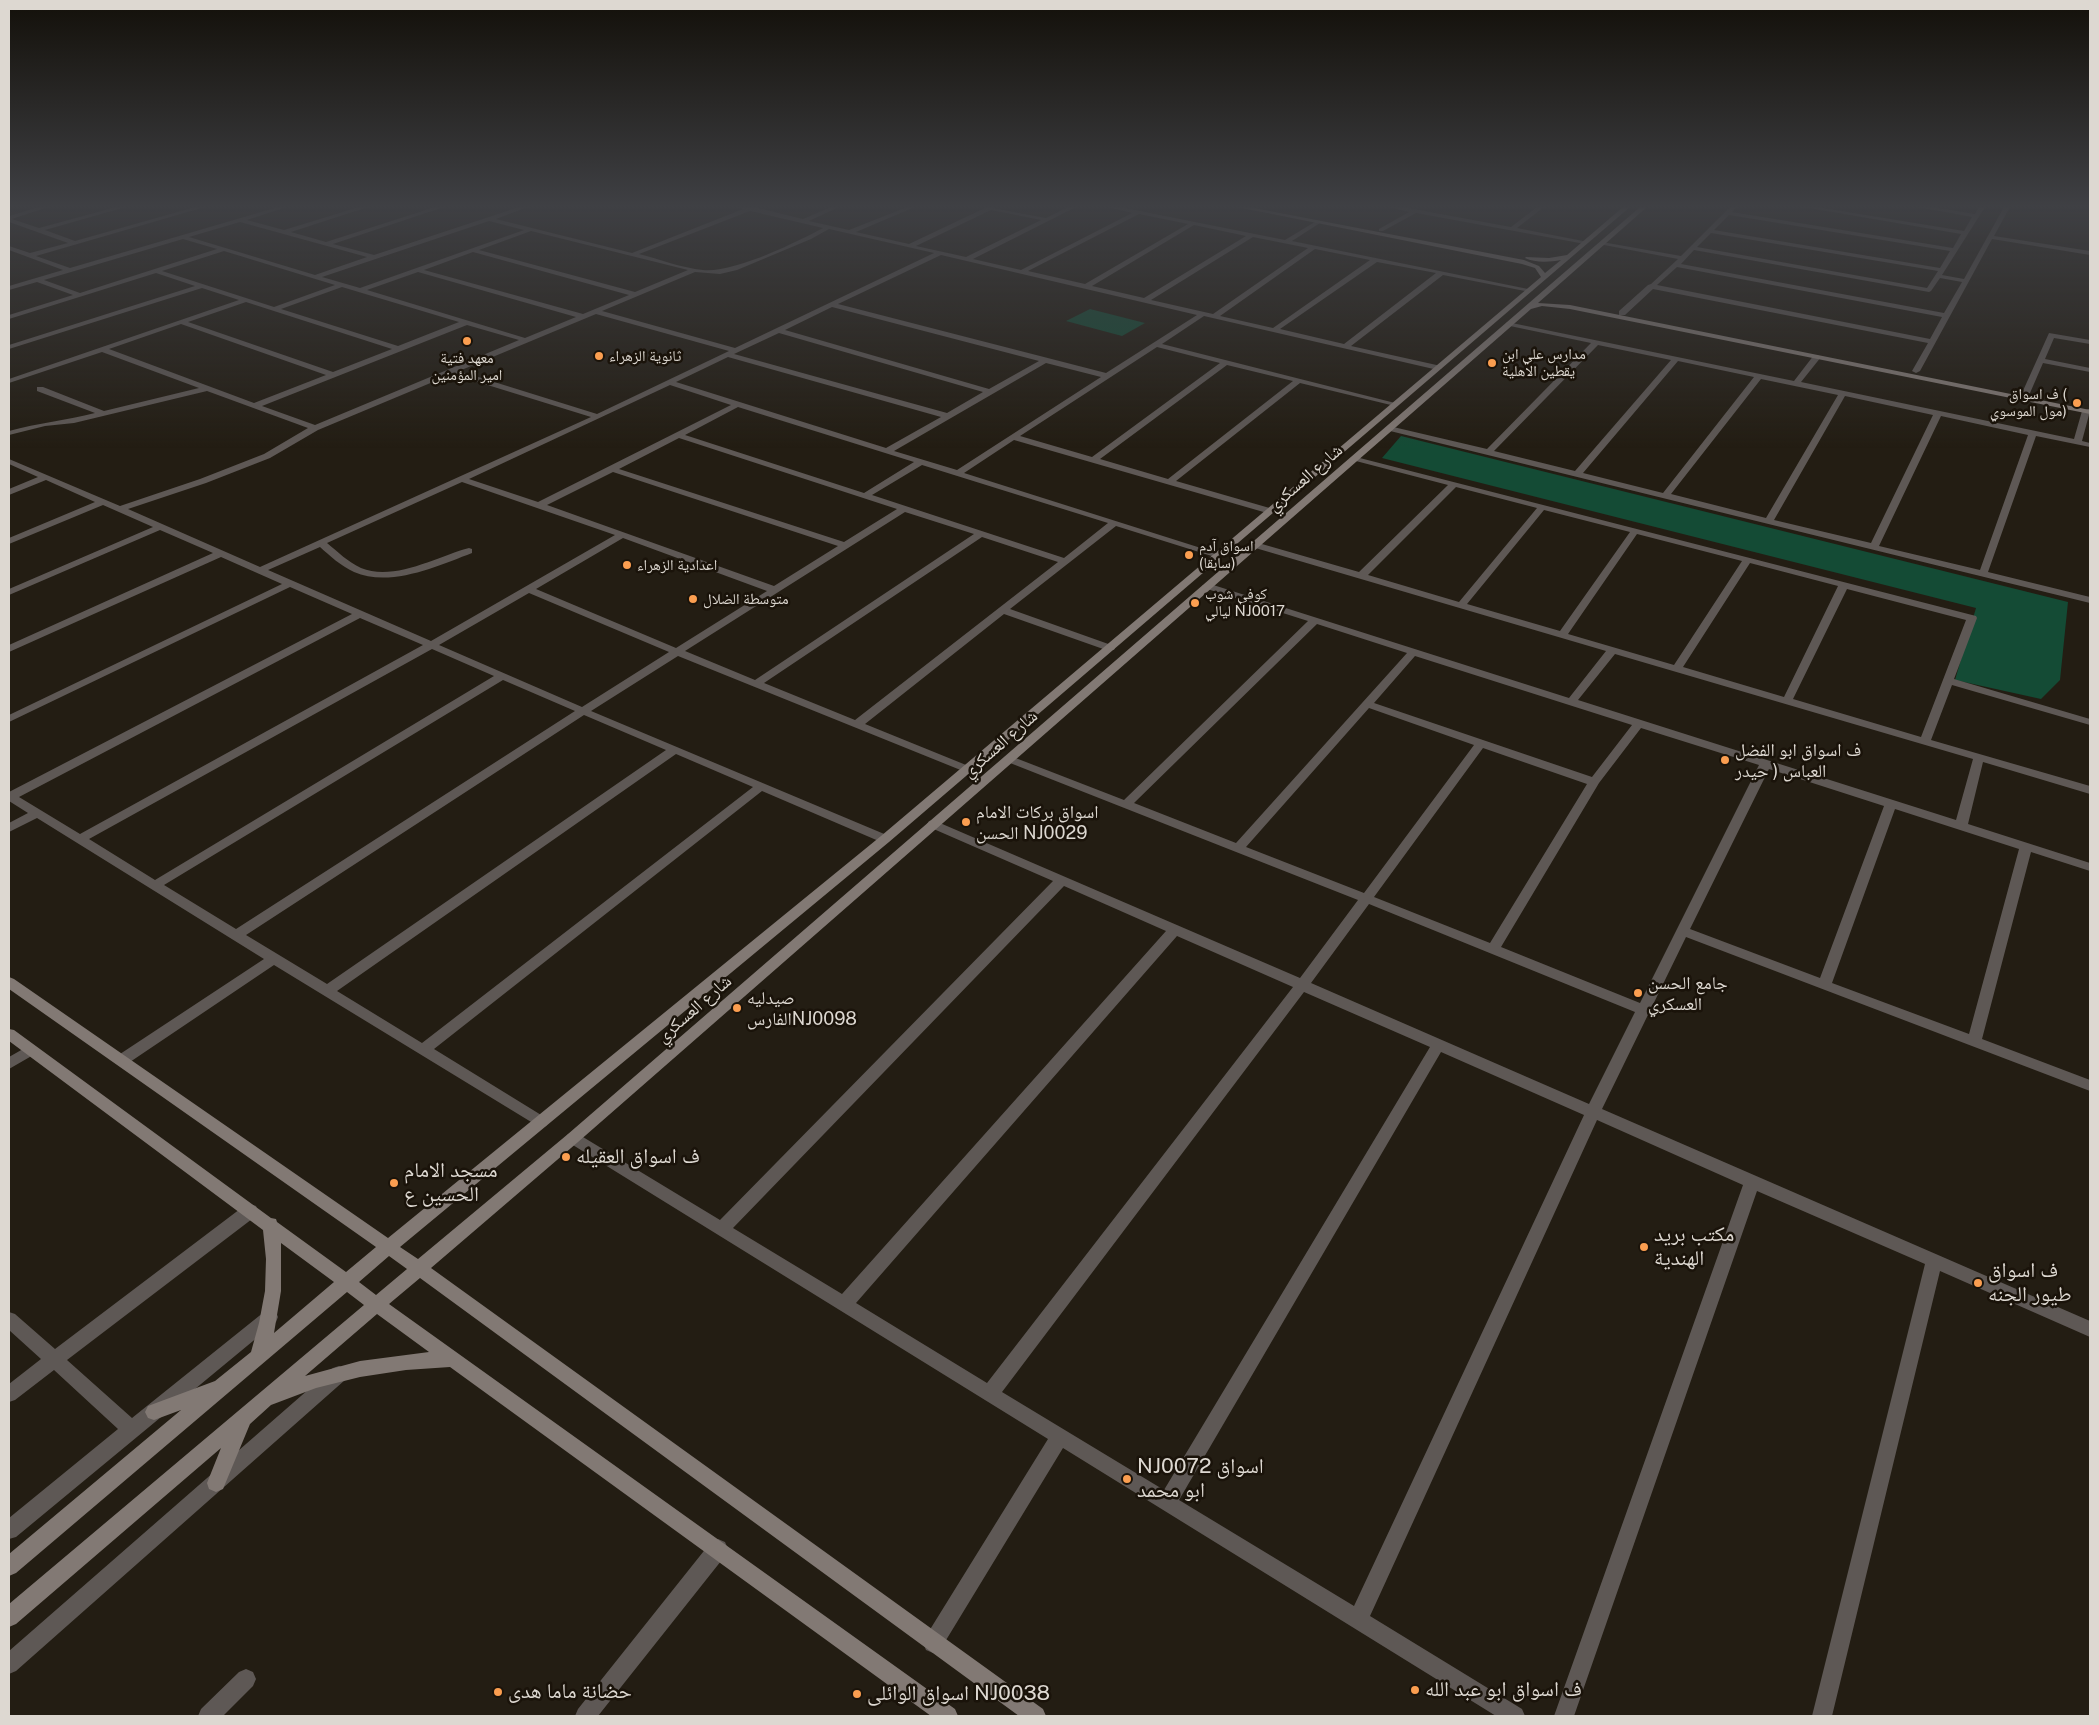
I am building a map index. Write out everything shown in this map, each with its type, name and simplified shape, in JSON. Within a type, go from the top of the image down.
[{"type":"main road","name":"شارع العسكري","points":[[9,1566],[388,1246],[542,1122],[885,839],[1471,339],[1535,288]]},
{"type":"main road","name":"شارع العسكري","points":[[250,1411],[573,1138],[1510,324],[1528,308],[1543,288]]},
{"type":"main road","points":[[1550,288],[1556,295],[1572,305],[1817,357],[2089,410]]},
{"type":"main road","points":[[1528,308],[1542,304],[1572,305],[1622,313],[2026,393],[2089,410]]},
{"type":"main road","points":[[1471,339],[1475,343],[1487,343]]},
{"type":"main road","points":[[1459,350],[1471,351],[1474,354]]},
{"type":"main road","points":[[1146,617],[1151,622],[1164,624]]},
{"type":"main road","points":[[1128,633],[1136,633],[1145,640]]},
{"type":"main road","points":[[9,982],[388,1246],[1036,1716]]},
{"type":"main road","points":[[9,1034],[270,1224],[376,1304],[948,1716]]},
{"type":"main road","points":[[258,1357],[270,1317],[275,1277],[275,1250],[270,1224]]},
{"type":"main road","points":[[9,1617],[250,1411],[286,1391],[340,1374],[388,1364],[452,1359]]},
{"type":"main road","points":[[154,1412],[224,1386]]},
{"type":"main road","points":[[216,1482],[250,1411]]},
{"type":"street","points":[[60,288],[80,295]]},
{"type":"street","points":[[9,317],[104,288]]},
{"type":"street","points":[[9,346],[197,288]]},
{"type":"street","points":[[207,288],[399,349]]},
{"type":"street","points":[[274,309],[335,288]]},
{"type":"street","points":[[352,288],[525,340]]},
{"type":"street","points":[[362,290],[369,288]]},
{"type":"street","points":[[480,288],[582,316]]},
{"type":"street","points":[[609,288],[633,294]]},
{"type":"street","points":[[120,509],[203,481],[267,456],[316,428],[650,288]]},
{"type":"street","points":[[261,570],[598,417],[868,288]]},
{"type":"street","points":[[1088,288],[1438,368]]},
{"type":"street","points":[[1145,300],[1166,288]]},
{"type":"street","points":[[1215,316],[1256,288]]},
{"type":"street","points":[[1274,330],[1335,288]]},
{"type":"street","points":[[1345,346],[1422,288]]},
{"type":"street","points":[[1518,288],[1530,290]]},
{"type":"street","points":[[1622,313],[1648,288]]},
{"type":"street","points":[[1658,288],[1933,342]]},
{"type":"street","points":[[1796,288],[1947,316]]},
{"type":"street","points":[[1915,288],[1929,290],[1931,288]]},
{"type":"street","points":[[1916,372],[1962,288]]},
{"type":"street","points":[[10,380],[245,300]]},
{"type":"street","points":[[832,305],[1107,376]]},
{"type":"street","points":[[594,311],[737,351]]},
{"type":"street","points":[[958,473],[1203,314]]},
{"type":"street","points":[[181,322],[335,374]]},
{"type":"street","points":[[256,405],[467,322]]},
{"type":"street","points":[[1510,324],[2090,445]]},
{"type":"street","points":[[779,331],[990,392]]},
{"type":"street","points":[[2026,393],[2052,335],[2090,342]]},
{"type":"street","points":[[1488,452],[1596,342]]},
{"type":"street","points":[[1156,345],[1396,404]]},
{"type":"street","points":[[102,349],[316,428]]},
{"type":"street","points":[[728,355],[947,416]]},
{"type":"street","points":[[1796,384],[1817,357]]},
{"type":"street","points":[[1577,474],[1676,359]]},
{"type":"street","points":[[887,451],[1045,360]]},
{"type":"street","points":[[2040,360],[2090,370]]},
{"type":"street","points":[[1093,460],[1226,362]]},
{"type":"street","points":[[451,371],[598,417]]},
{"type":"street","points":[[1665,496],[1759,376]]},
{"type":"street","points":[[1169,482],[1299,380]]},
{"type":"street","points":[[670,383],[1218,555]]},
{"type":"street","points":[[9,433],[45,424],[74,421],[208,388]]},
{"type":"street","points":[[40,389],[102,413]]},
{"type":"street","points":[[1770,522],[1843,393]]},
{"type":"street","points":[[539,504],[612,470],[738,404]]},
{"type":"street","points":[[2077,442],[2089,410]]},
{"type":"street","points":[[1874,547],[1938,413]]},
{"type":"street","points":[[1389,428],[2090,600]]},
{"type":"street","points":[[1983,574],[2033,433]]},
{"type":"street","points":[[678,435],[1065,561]]},
{"type":"street","points":[[1013,437],[1270,511]]},
{"type":"street","points":[[1354,458],[1972,618],[1925,741]]},
{"type":"street","points":[[9,461],[885,839]]},
{"type":"street","points":[[864,496],[921,462]]},
{"type":"street","points":[[612,470],[846,546]]},
{"type":"street","points":[[9,492],[46,477]]},
{"type":"street","points":[[461,479],[539,504],[775,590]]},
{"type":"street","points":[[1361,576],[1454,484]]},
{"type":"street","points":[[9,541],[102,502]]},
{"type":"street","points":[[1461,605],[1542,507]]},
{"type":"street","points":[[238,935],[583,710],[904,509]]},
{"type":"street","points":[[856,725],[1114,522]]},
{"type":"street","points":[[9,592],[160,526]]},
{"type":"street","points":[[1562,635],[1635,531]]},
{"type":"street","points":[[756,684],[981,534]]},
{"type":"street","points":[[80,840],[433,644],[622,535]]},
{"type":"street","points":[[321,543],[348,565],[363,572],[390,573],[410,570],[438,563],[469,551]]},
{"type":"street","points":[[1255,545],[2090,790]]},
{"type":"street","points":[[9,648],[221,553]]},
{"type":"street","points":[[1677,669],[1747,560]]},
{"type":"street","points":[[9,719],[291,583]]},
{"type":"street","points":[[1787,701],[1844,585]]},
{"type":"street","points":[[1207,586],[2090,867]]},
{"type":"street","points":[[528,589],[677,652],[967,769]]},
{"type":"street","points":[[1003,610],[1110,648]]},
{"type":"street","points":[[9,796],[362,613]]},
{"type":"street","points":[[1125,805],[1314,621]]},
{"type":"street","points":[[1571,702],[1613,650]]},
{"type":"street","points":[[1238,848],[1413,652]]},
{"type":"street","points":[[155,885],[504,675]]},
{"type":"street","points":[[1948,681],[2090,722]]},
{"type":"street","points":[[1367,704],[1594,782]]},
{"type":"street","points":[[1493,948],[1594,782],[1639,723]]},
{"type":"street","points":[[990,1394],[1302,985],[1481,743]]},
{"type":"street","points":[[328,990],[676,749]]},
{"type":"street","points":[[1961,826],[1979,757]]},
{"type":"street","points":[[1008,759],[1493,948],[1644,1010]]},
{"type":"street","points":[[1358,1620],[1593,1112],[1765,764]]},
{"type":"street","points":[[424,1049],[762,786]]},
{"type":"street","points":[[9,796],[542,1122]]},
{"type":"street","points":[[1824,985],[1891,804]]},
{"type":"street","points":[[9,828],[37,813]]},
{"type":"street","points":[[933,824],[2090,1329]]},
{"type":"street","points":[[1974,1042],[2026,846]]},
{"type":"street","points":[[722,1229],[1061,881]]},
{"type":"street","points":[[844,1304],[1175,930]]},
{"type":"street","points":[[1682,931],[2090,1086]]},
{"type":"street","points":[[122,1060],[275,958]]},
{"type":"street","points":[[1167,1502],[1438,1045]]},
{"type":"street","points":[[9,1064],[30,1050]]},
{"type":"street","points":[[573,1138],[1515,1716]]},
{"type":"street","points":[[1564,1716],[1752,1182]]},
{"type":"street","points":[[9,1394],[250,1211]]},
{"type":"street","points":[[1822,1716],[1934,1261]]},
{"type":"street","points":[[9,1530],[270,1317]]},
{"type":"street","points":[[9,1319],[132,1430]]},
{"type":"street","points":[[9,1664],[340,1374]]},
{"type":"street","points":[[933,1643],[1060,1436]]},
{"type":"street","points":[[585,1716],[718,1549]]},
{"type":"street","points":[[208,1716],[246,1679]]},
{"type":"green space","points":[[1090,309],[1145,323],[1122,336],[1066,321]]},
{"type":"green space","points":[[1401,436],[2068,602],[2060,680],[2041,699],[1955,680],[1976,608],[1382,458]]},
{"type":"place","name":"معهد فتية امير المؤمنين","points":[[467,341]]},
{"type":"place","name":"ثانوية الزهراء","points":[[599,356]]},
{"type":"place","name":"مدارس علي ابن يقطين الاهلية","points":[[1492,363]]},
{"type":"place","name":"ف اسواق ( مول الموسوي)","points":[[2077,403]]},
{"type":"place","name":"اسواق آدم (سابقا)","points":[[1189,555]]},
{"type":"place","name":"اعدادية الزهراء","points":[[627,565]]},
{"type":"place","name":"متوسطة الضلال","points":[[693,599]]},
{"type":"place","name":"كوفي شوب ليالي NJ0017","points":[[1195,603]]},
{"type":"place","name":"ف اسواق ابو الفضل العباس ( حيدر","points":[[1725,760]]},
{"type":"place","name":"اسواق بركات الامام الحسن NJ0029","points":[[966,822]]},
{"type":"place","name":"جامع الحسن العسكري","points":[[1638,993]]},
{"type":"place","name":"صيدليه الفارسNJ0098","points":[[737,1008]]},
{"type":"place","name":"ف اسواق العقيله","points":[[566,1157]]},
{"type":"place","name":"مسجد الامام الحسين ع","points":[[394,1183]]},
{"type":"place","name":"مكتب بريد الهندية","points":[[1644,1247]]},
{"type":"place","name":"ف اسواق طيور الجنه","points":[[1978,1283]]},
{"type":"place","name":"NJ0072 اسواق ابو محمد","points":[[1127,1479]]},
{"type":"place","name":"ف اسواق ابو عبد الله","points":[[1415,1690]]},
{"type":"place","name":"حضانة ماما هدى","points":[[498,1692]]},
{"type":"place","name":"اسواق الوائلی NJ0038","points":[[857,1694]]}]
